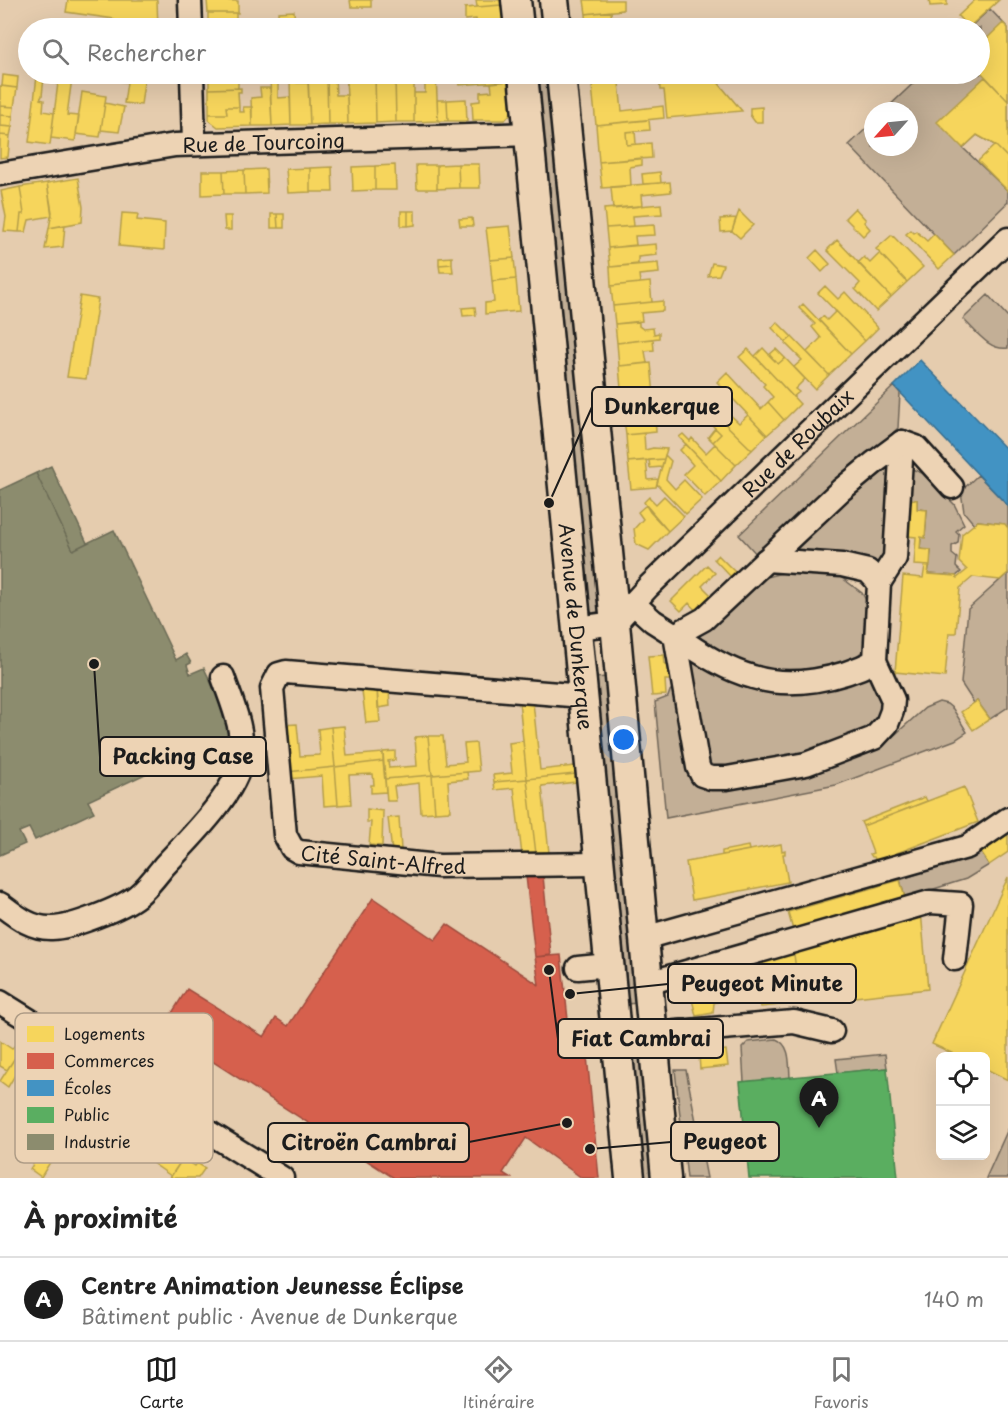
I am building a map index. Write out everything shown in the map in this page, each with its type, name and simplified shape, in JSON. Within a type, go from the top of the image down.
[{"type":"main road","points":[[516,0],[518,18]]},
{"type":"main road","points":[[554,0],[556,18]]},
{"type":"main road","name":"Avenue de Dunkerque","points":[[524,84],[630,1178]]},
{"type":"main road","name":"Avenue de Dunkerque","points":[[562,84],[624,613],[644,938],[666,1178]]},
{"type":"street","points":[[190,0],[190,18]]},
{"type":"street","points":[[192,84],[194,144]]},
{"type":"street","name":"Rue de Tourcoing","points":[[0,174],[159,147],[194,144],[530,134]]},
{"type":"street","name":"Rue de Roubaix","points":[[624,613],[1008,239]]},
{"type":"street","points":[[675,635],[704,619],[858,476],[902,442]]},
{"type":"street","points":[[675,635],[698,767],[702,775],[711,778],[727,778],[806,764],[874,738],[887,724],[892,711],[893,700],[875,661],[879,583],[895,558],[902,442]]},
{"type":"street","points":[[902,442],[916,447],[952,487]]},
{"type":"street","points":[[766,560],[842,565],[868,571],[879,583]]},
{"type":"street","points":[[578,628],[624,613],[653,621],[702,655],[729,668],[753,678],[780,682],[846,674],[875,661]]},
{"type":"street","name":"Cité Saint-Alfred","points":[[584,696],[286,672],[279,674],[272,688],[285,835],[292,848],[299,852],[439,866],[599,864]]},
{"type":"street","points":[[0,904],[22,921],[37,927],[51,928],[63,927],[105,913],[136,897],[213,813],[239,770],[241,729],[223,676]]},
{"type":"street","points":[[644,938],[967,847],[1008,819]]},
{"type":"street","points":[[648,983],[930,902],[961,904],[955,959]]},
{"type":"street","points":[[579,968],[609,965]]},
{"type":"street","points":[[0,1002],[17,1013]]},
{"type":"street","points":[[616,1037],[794,1022],[832,1031]]},
{"type":"street","points":[[213,1138],[270,1175]]},
{"type":"shaded area","points":[[990,9],[1008,28],[1008,158],[995,145],[977,135],[963,148],[1008,191],[1008,202],[954,255],[849,145],[864,131],[864,156],[918,156],[918,102],[893,102],[912,84],[990,84],[990,18],[980,18]]},
{"type":"shaded area","points":[[536,84],[553,84],[600,606],[598,612],[592,613],[588,607]]},
{"type":"shaded area","points":[[988,295],[1008,317],[1008,348],[989,343],[963,319]]},
{"type":"shaded area","points":[[894,386],[900,393],[898,428],[759,557],[739,535]]},
{"type":"shaded area","points":[[890,462],[884,561],[878,564],[842,557],[775,556]]},
{"type":"shaded area","points":[[912,469],[922,473],[954,504],[964,524],[956,531],[959,534],[958,543],[952,546],[952,554],[957,558],[956,567],[961,572],[956,576],[928,574],[931,551],[920,549],[921,537],[925,537],[927,510],[917,509],[917,500],[904,499],[909,471]]},
{"type":"shaded area","points":[[978,475],[1008,506],[1008,528],[1004,524],[978,521],[974,524],[964,512],[961,491]]},
{"type":"shaded area","points":[[814,571],[842,578],[862,593],[868,604],[867,638],[863,650],[849,665],[770,675],[694,639],[727,604],[759,581],[779,574]]},
{"type":"shaded area","points":[[1008,573],[1008,707],[990,719],[977,701],[974,703],[961,683],[968,609]]},
{"type":"shaded area","points":[[686,656],[711,670],[869,675],[883,687],[880,723],[816,755],[725,771],[705,764]]},
{"type":"shaded area","points":[[607,677],[639,1003],[625,1004],[594,678]]},
{"type":"shaded area","points":[[674,687],[682,711],[683,749],[688,772],[704,788],[806,770],[864,755],[881,747],[925,708],[939,702],[953,709],[967,732],[955,740],[836,785],[666,818],[655,702],[668,697]]},
{"type":"shaded area","points":[[980,851],[989,865],[966,879],[905,898],[900,880]]},
{"type":"shaded area","points":[[776,1039],[787,1050],[790,1078],[744,1082],[742,1048],[748,1042]]},
{"type":"shaded area","points":[[639,1047],[644,1052],[656,1178],[643,1178],[631,1053],[634,1048]]},
{"type":"shaded area","points":[[885,1054],[887,1068],[838,1073],[836,1059]]},
{"type":"shaded area","points":[[675,1070],[686,1070],[707,1178],[687,1178]]},
{"type":"shaded area","points":[[1008,1129],[1008,1178],[986,1178]]},
{"type":"building: Logements","points":[[68,0],[157,0],[158,18],[107,18],[66,12]]},
{"type":"building: Logements","points":[[207,0],[238,1],[238,13],[208,13]]},
{"type":"building: Logements","points":[[350,0],[371,0],[371,7],[351,7]]},
{"type":"building: Logements","points":[[476,0],[501,0],[501,5],[477,7]]},
{"type":"building: Logements","points":[[584,0],[623,0],[623,10],[586,14]]},
{"type":"building: Logements","points":[[929,0],[947,0],[947,5],[930,6]]},
{"type":"building: Logements","points":[[975,0],[999,0],[979,18],[960,18],[958,16]]},
{"type":"building: Logements","points":[[501,5],[503,18],[465,18],[465,8]]},
{"type":"building: Logements","points":[[294,11],[294,18],[278,18],[278,12]]},
{"type":"building: Logements","points":[[611,11],[612,18],[586,18],[586,14]]},
{"type":"building: Logements","points":[[208,13],[236,13],[236,18],[208,18]]},
{"type":"building: Logements","points":[[1003,23],[1008,28],[1008,101],[990,82],[990,35]]},
{"type":"building: Logements","points":[[3,75],[18,77],[17,88],[2,86]]},
{"type":"building: Logements","points":[[990,82],[1008,101],[1008,158],[995,145],[977,135],[963,148],[937,122],[978,84]]},
{"type":"building: Logements","points":[[36,84],[43,84],[40,99],[44,100],[43,111],[54,113],[50,145],[29,142]]},
{"type":"building: Logements","points":[[58,84],[71,84],[67,115],[79,116],[75,141],[51,138]]},
{"type":"building: Logements","points":[[127,84],[144,84],[141,105],[124,103]]},
{"type":"building: Logements","points":[[209,84],[238,84],[238,88],[209,89]]},
{"type":"building: Logements","points":[[270,84],[278,84],[278,98],[290,97],[291,125],[272,126]]},
{"type":"building: Logements","points":[[290,84],[308,84],[310,125],[291,125]]},
{"type":"building: Logements","points":[[308,84],[327,84],[328,124],[310,125]]},
{"type":"building: Logements","points":[[327,84],[335,84],[336,95],[347,95],[348,124],[328,124]]},
{"type":"building: Logements","points":[[346,84],[375,84],[376,123],[348,124]]},
{"type":"building: Logements","points":[[375,84],[395,84],[396,122],[376,123]]},
{"type":"building: Logements","points":[[395,84],[414,84],[414,122],[396,122]]},
{"type":"building: Logements","points":[[425,84],[436,84],[438,121],[414,122],[414,93],[425,93]]},
{"type":"building: Logements","points":[[491,84],[509,84],[512,112],[505,120],[473,120],[472,102],[480,101],[480,92],[492,91]]},
{"type":"building: Logements","points":[[592,84],[619,84],[622,111],[663,106],[664,118],[596,125]]},
{"type":"building: Logements","points":[[660,84],[719,84],[742,111],[667,118],[664,90],[660,90]]},
{"type":"building: Logements","points":[[0,86],[17,88],[14,107],[0,106]]},
{"type":"building: Logements","points":[[241,88],[241,92],[238,92],[239,107],[226,107],[227,114],[209,114],[209,89]]},
{"type":"building: Logements","points":[[260,88],[270,88],[272,126],[252,126],[251,98],[261,97]]},
{"type":"building: Logements","points":[[82,92],[106,96],[100,137],[76,134]]},
{"type":"building: Logements","points":[[466,99],[467,121],[448,121],[447,100]]},
{"type":"building: Logements","points":[[437,100],[447,100],[448,121],[438,121]]},
{"type":"building: Logements","points":[[105,103],[124,107],[119,132],[101,130]]},
{"type":"building: Logements","points":[[0,106],[14,107],[13,116],[0,115]]},
{"type":"building: Logements","points":[[226,107],[239,107],[239,112],[244,112],[243,107],[252,107],[252,126],[218,127],[209,120],[209,114],[227,114]]},
{"type":"building: Logements","points":[[762,107],[762,122],[755,122],[750,115],[750,108]]},
{"type":"building: Logements","points":[[0,115],[13,116],[12,127],[0,126]]},
{"type":"building: Logements","points":[[649,120],[650,130],[626,132],[627,145],[651,143],[652,158],[599,162],[596,125]]},
{"type":"building: Logements","points":[[0,126],[12,127],[10,136],[0,135]]},
{"type":"building: Logements","points":[[635,131],[636,144],[627,145],[626,132]]},
{"type":"building: Logements","points":[[0,135],[10,136],[8,157],[0,158]]},
{"type":"building: Logements","points":[[995,145],[1008,158],[1008,191],[978,161]]},
{"type":"building: Logements","points":[[642,158],[642,165],[630,167],[631,186],[602,188],[599,162]]},
{"type":"building: Logements","points":[[458,164],[459,188],[437,189],[437,165]]},
{"type":"building: Logements","points":[[458,164],[479,164],[480,188],[459,188]]},
{"type":"building: Logements","points":[[395,165],[396,190],[375,190],[375,166]]},
{"type":"building: Logements","points":[[416,165],[437,165],[437,189],[417,189]]},
{"type":"building: Logements","points":[[375,166],[375,190],[353,191],[352,167]]},
{"type":"building: Logements","points":[[332,167],[333,192],[310,192],[310,168]]},
{"type":"building: Logements","points":[[310,168],[310,192],[288,193],[286,169]]},
{"type":"building: Logements","points":[[266,169],[267,193],[245,194],[244,170]]},
{"type":"building: Logements","points":[[244,170],[245,194],[224,194],[223,171]]},
{"type":"building: Logements","points":[[202,171],[223,171],[224,194],[202,195]]},
{"type":"building: Logements","points":[[660,172],[661,183],[643,184],[642,174]]},
{"type":"building: Logements","points":[[78,178],[83,207],[82,222],[49,228],[52,212],[47,183]]},
{"type":"building: Logements","points":[[670,182],[671,192],[641,195],[642,206],[613,209],[611,187]]},
{"type":"building: Logements","points":[[47,183],[52,216],[29,220],[26,232],[19,232],[21,214],[24,214],[20,187]]},
{"type":"building: Logements","points":[[20,187],[24,214],[21,214],[19,232],[4,231],[6,217],[1,191]]},
{"type":"building: Logements","points":[[661,204],[662,214],[633,216],[634,226],[606,228],[604,209]]},
{"type":"building: Logements","points":[[855,208],[866,220],[864,222],[870,229],[863,236],[845,218]]},
{"type":"building: Logements","points":[[401,211],[408,211],[408,226],[401,226]]},
{"type":"building: Logements","points":[[408,211],[415,211],[415,225],[408,226]]},
{"type":"building: Logements","points":[[739,211],[753,225],[740,238],[732,231]]},
{"type":"building: Logements","points":[[122,213],[138,214],[137,220],[165,223],[164,250],[119,246]]},
{"type":"building: Logements","points":[[271,214],[277,214],[278,228],[271,228]]},
{"type":"building: Logements","points":[[277,214],[284,214],[284,228],[278,228]]},
{"type":"building: Logements","points":[[224,216],[231,216],[231,230],[225,230]]},
{"type":"building: Logements","points":[[472,218],[473,226],[460,226],[459,219]]},
{"type":"building: Logements","points":[[736,218],[732,231],[721,232],[720,219]]},
{"type":"building: Logements","points":[[65,225],[63,247],[45,249],[49,228]]},
{"type":"building: Logements","points":[[654,225],[655,235],[635,236],[636,245],[608,248],[606,228]]},
{"type":"building: Logements","points":[[510,226],[514,258],[490,260],[486,228]]},
{"type":"building: Logements","points":[[911,230],[914,233],[916,231],[927,241],[934,234],[954,255],[939,269],[906,234]]},
{"type":"building: Logements","points":[[892,235],[923,267],[907,282],[876,249]]},
{"type":"building: Logements","points":[[837,240],[891,297],[876,311],[855,289],[860,283],[827,250]]},
{"type":"building: Logements","points":[[656,244],[657,255],[638,257],[638,264],[610,267],[608,248]]},
{"type":"building: Logements","points":[[817,250],[830,264],[822,272],[809,258]]},
{"type":"building: Logements","points":[[880,253],[907,282],[891,297],[858,263],[864,257],[870,263]]},
{"type":"building: Logements","points":[[452,257],[452,264],[439,265],[439,258]]},
{"type":"building: Logements","points":[[514,258],[516,279],[492,281],[490,260]]},
{"type":"building: Logements","points":[[658,263],[659,273],[639,275],[640,283],[611,286],[610,267]]},
{"type":"building: Logements","points":[[712,263],[723,265],[719,275],[708,276]]},
{"type":"building: Logements","points":[[452,264],[453,272],[440,272],[439,265]]},
{"type":"building: Logements","points":[[516,279],[519,311],[485,314],[485,303],[494,302],[492,281]]},
{"type":"building: Logements","points":[[650,282],[652,302],[613,306],[611,286]]},
{"type":"building: Logements","points":[[825,286],[838,299],[845,292],[878,328],[865,341],[818,293]]},
{"type":"building: Logements","points":[[80,296],[98,299],[86,379],[67,377]]},
{"type":"building: Logements","points":[[663,301],[663,311],[641,313],[642,321],[615,324],[613,306]]},
{"type":"building: Logements","points":[[803,304],[851,354],[829,375],[807,352],[821,338],[812,327],[815,324],[799,308]]},
{"type":"building: Logements","points":[[475,307],[476,315],[463,316],[462,308]]},
{"type":"building: Logements","points":[[836,311],[865,341],[851,354],[819,320],[823,316],[827,320]]},
{"type":"building: Logements","points":[[639,322],[639,326],[643,329],[653,328],[654,334],[659,333],[659,338],[617,343],[615,324]]},
{"type":"building: Logements","points":[[777,322],[792,337],[786,342],[772,328]]},
{"type":"building: Logements","points":[[792,337],[829,375],[815,389],[794,367],[802,360],[785,343]]},
{"type":"building: Logements","points":[[653,339],[654,350],[645,351],[647,363],[619,366],[617,343]]},
{"type":"building: Logements","points":[[763,348],[778,364],[785,358],[805,379],[795,389],[799,392],[793,397],[755,356]]},
{"type":"building: Logements","points":[[748,349],[800,404],[784,420],[768,402],[773,397],[763,386],[765,384],[739,357]]},
{"type":"building: Logements","points":[[776,349],[785,358],[778,364],[769,355]]},
{"type":"building: Logements","points":[[651,363],[654,396],[648,397],[649,410],[623,412],[619,366]]},
{"type":"building: Logements","points":[[727,372],[761,409],[768,402],[784,420],[767,435],[717,382]]},
{"type":"building: Logements","points":[[715,406],[719,410],[722,407],[739,423],[748,415],[767,435],[752,450],[711,410]]},
{"type":"building: Logements","points":[[646,410],[646,417],[655,416],[656,432],[626,435],[623,412]]},
{"type":"building: Logements","points":[[715,414],[752,450],[736,465],[713,442],[721,434],[708,421]]},
{"type":"building: Logements","points":[[715,428],[721,434],[713,442],[708,437]]},
{"type":"building: Logements","points":[[644,433],[645,450],[667,449],[664,459],[628,462],[626,435]]},
{"type":"building: Logements","points":[[683,434],[690,441],[692,438],[706,453],[715,444],[736,465],[721,481],[679,437]]},
{"type":"building: Logements","points":[[686,444],[721,481],[705,496],[684,474],[693,465],[680,450]]},
{"type":"building: Logements","points":[[665,455],[671,461],[666,479],[675,489],[684,480],[702,499],[686,514],[657,484]]},
{"type":"building: Logements","points":[[664,459],[662,467],[650,468],[649,460]]},
{"type":"building: Logements","points":[[646,460],[648,480],[658,479],[656,487],[631,489],[628,462]]},
{"type":"building: Logements","points":[[664,496],[684,516],[668,531],[644,502],[649,497],[656,504]]},
{"type":"building: Logements","points":[[909,499],[917,500],[917,509],[927,510],[925,538],[921,537],[920,549],[931,550],[930,566],[914,565],[916,537],[907,536]]},
{"type":"building: Logements","points":[[646,505],[668,531],[649,550],[636,544],[634,529],[643,519],[638,512]]},
{"type":"building: Logements","points":[[978,521],[1005,524],[1008,528],[1008,573],[1000,580],[973,577],[960,588],[956,633],[949,633],[945,677],[895,672],[903,576],[923,578],[925,566],[929,566],[928,574],[956,576],[957,578],[967,570],[959,562],[962,534]]},
{"type":"building: Logements","points":[[718,555],[737,574],[732,578],[714,559]]},
{"type":"building: Logements","points":[[707,565],[715,573],[702,586],[713,597],[697,612],[689,603],[681,611],[671,601]]},
{"type":"building: Logements","points":[[664,655],[665,664],[673,663],[675,680],[665,680],[666,695],[652,696],[648,656]]},
{"type":"building: Logements","points":[[377,689],[389,690],[390,706],[378,708]]},
{"type":"building: Logements","points":[[377,689],[380,722],[366,723],[362,691]]},
{"type":"building: Logements","points":[[519,701],[533,702],[540,770],[574,766],[575,774],[527,779]]},
{"type":"building: Logements","points":[[977,701],[990,719],[973,730],[961,712]]},
{"type":"building: Logements","points":[[297,724],[300,756],[320,755],[318,729],[331,727],[335,767],[287,772],[281,725]]},
{"type":"building: Logements","points":[[344,726],[347,756],[383,753],[383,761],[335,767],[331,727]]},
{"type":"building: Logements","points":[[428,736],[443,736],[446,764],[466,762],[464,744],[476,743],[479,771],[432,775]]},
{"type":"building: Logements","points":[[428,736],[432,775],[385,779],[383,752],[395,751],[395,760],[388,761],[389,768],[417,766],[415,737]]},
{"type":"building: Logements","points":[[523,741],[527,779],[494,782],[493,775],[512,773],[509,743]]},
{"type":"building: Logements","points":[[383,761],[386,792],[371,793],[371,785],[374,785],[373,774],[349,775],[351,804],[338,805],[335,767]]},
{"type":"building: Logements","points":[[335,767],[338,805],[324,806],[322,776],[287,779],[287,772]]},
{"type":"building: Logements","points":[[467,772],[468,779],[448,781],[450,811],[435,812],[432,775]]},
{"type":"building: Logements","points":[[575,774],[576,782],[542,786],[549,853],[536,854],[527,779]]},
{"type":"building: Logements","points":[[432,775],[435,812],[421,813],[419,783],[394,786],[396,801],[387,801],[385,779]]},
{"type":"building: Logements","points":[[527,779],[536,854],[522,855],[514,788],[495,790],[494,782]]},
{"type":"building: Logements","points":[[964,787],[978,822],[876,861],[872,857],[870,854],[873,853],[863,826]]},
{"type":"building: Logements","points":[[925,797],[927,801],[863,826],[861,822]]},
{"type":"building: Logements","points":[[367,809],[383,811],[382,846],[369,845],[371,822],[367,822]]},
{"type":"building: Logements","points":[[399,817],[401,850],[392,852],[388,818]]},
{"type":"building: Logements","points":[[1008,832],[1008,852],[989,865],[980,851]]},
{"type":"building: Logements","points":[[781,844],[782,851],[785,850],[783,854],[788,882],[692,900],[686,862]]},
{"type":"building: Logements","points":[[748,846],[749,850],[722,855],[722,851]]},
{"type":"building: Logements","points":[[1008,877],[1008,1080],[990,1071],[990,1052],[949,1052],[932,1044]]},
{"type":"building: Logements","points":[[900,880],[905,898],[793,930],[788,912]]},
{"type":"building: Logements","points":[[921,911],[928,989],[800,1003],[793,946]]},
{"type":"building: Logements","points":[[793,946],[800,1003],[761,1007],[745,961]]},
{"type":"building: Logements","points":[[747,969],[754,990],[714,1003],[713,1013],[696,1016],[689,987]]},
{"type":"building: Logements","points":[[0,1041],[12,1049],[15,1047],[15,1058],[7,1070],[0,1066]]},
{"type":"building: Logements","points":[[726,1050],[728,1066],[700,1069],[699,1055]]},
{"type":"building: Logements","points":[[15,1058],[15,1075],[8,1087],[0,1081]]},
{"type":"building: Logements","points":[[34,1163],[50,1163],[41,1177],[30,1169]]},
{"type":"building: Logements","points":[[152,1163],[180,1163],[171,1176]]},
{"type":"building: Logements","points":[[180,1163],[190,1163],[195,1166],[197,1163],[205,1168],[198,1178],[170,1178]]},
{"type":"building: Commerces","points":[[526,876],[543,876],[551,955],[535,957]]},
{"type":"building: Commerces","points":[[373,898],[435,940],[447,924],[539,985],[535,957],[561,955],[571,1047],[587,1056],[599,1178],[582,1178],[526,1138],[503,1173],[511,1178],[394,1178],[213,1062],[213,1013],[172,1013],[187,989],[264,1037],[276,1018],[288,1026]]},
{"type":"building: Écoles","points":[[920,360],[1008,451],[1008,506],[894,386]]},
{"type":"building: Public","points":[[887,1068],[898,1178],[749,1178],[740,1082]]},
{"type":"building: Industrie","points":[[51,466],[87,543],[73,550],[36,473]]},
{"type":"building: Industrie","points":[[36,473],[73,550],[114,530],[176,660],[186,654],[191,663],[187,665],[190,674],[204,668],[234,732],[88,801],[94,812],[35,840],[29,828],[19,832],[25,844],[0,855],[0,490]]},
{"type":"place","name":"Dunkerque","points":[[549,503]]},
{"type":"place","name":"Packing Case","points":[[94,664]]},
{"type":"place","name":"Fiat Cambrai","points":[[549,970]]},
{"type":"place","name":"Peugeot Minute","points":[[570,994]]},
{"type":"place","name":"Citroën Cambrai","points":[[567,1123]]},
{"type":"place","name":"Centre Animation Jeunesse Éclipse","points":[[819,1128]]},
{"type":"place","name":"Peugeot","points":[[590,1149]]}]
